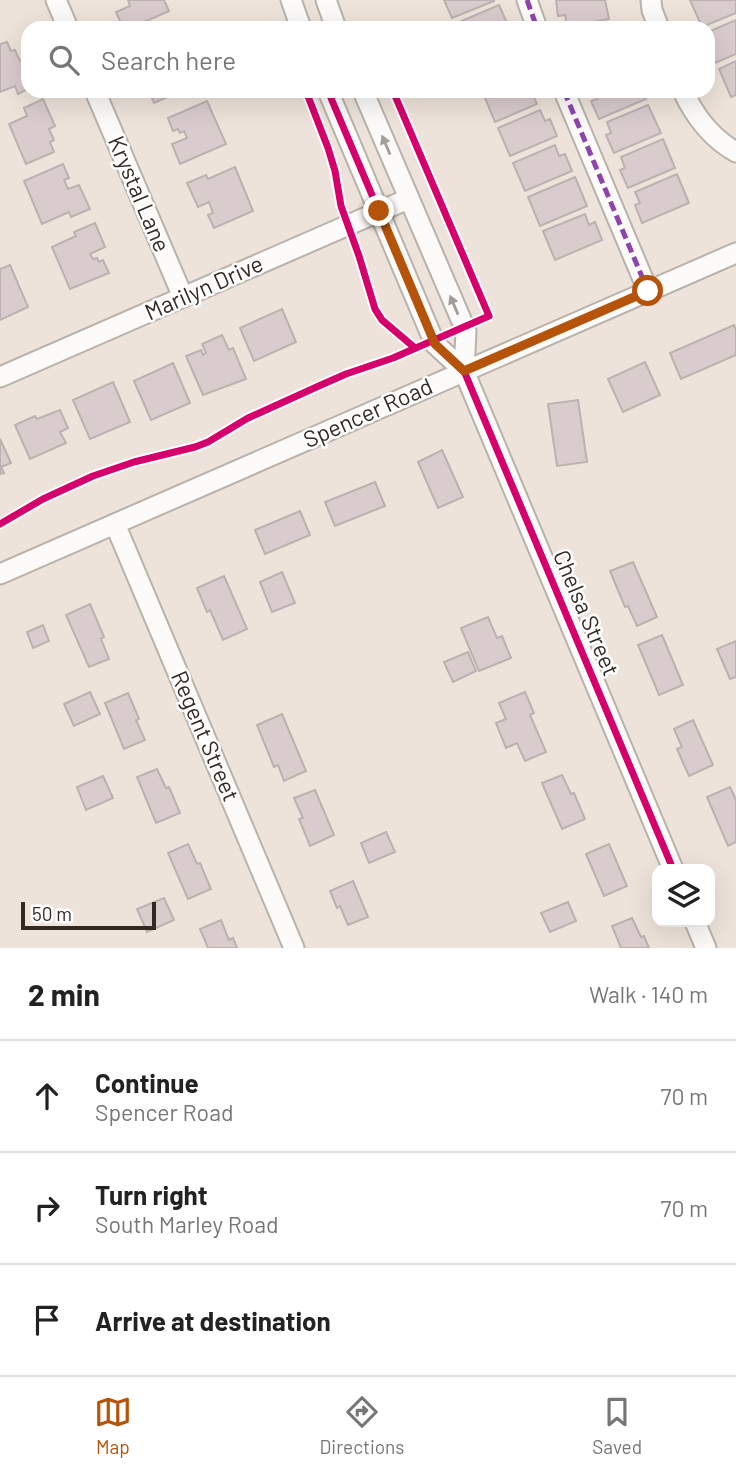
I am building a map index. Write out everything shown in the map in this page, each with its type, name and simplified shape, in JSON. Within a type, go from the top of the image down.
[{"type":"street","points":[[56,0],[65,21]]},
{"type":"street","points":[[291,0],[298,21]]},
{"type":"street","points":[[326,0],[334,21]]},
{"type":"street","points":[[527,0],[534,21]]},
{"type":"street","points":[[651,0],[656,21]]},
{"type":"street","name":"Krystal Lane","points":[[98,98],[183,297]]},
{"type":"street","points":[[331,98],[435,344],[464,371]]},
{"type":"street","points":[[366,98],[466,331],[464,371]]},
{"type":"street","points":[[567,98],[648,291]]},
{"type":"street","points":[[687,98],[697,118],[706,128],[736,152]]},
{"type":"street","name":"Marilyn Drive","points":[[0,377],[408,199]]},
{"type":"street","name":"Spencer Road","points":[[0,574],[736,253]]},
{"type":"street","name":"Chelsa Street","points":[[464,371],[671,864]]},
{"type":"street","name":"Regent Street","points":[[115,524],[294,948]]},
{"type":"street","points":[[697,927],[706,948]]},
{"type":"building","points":[[128,0],[164,0],[169,11],[146,21],[120,21],[116,12],[130,6]]},
{"type":"building","points":[[444,0],[494,0],[494,1],[452,18]]},
{"type":"building","points":[[556,0],[605,0],[609,19],[566,21],[565,15],[558,16]]},
{"type":"building","points":[[690,0],[736,0],[736,13],[715,22],[699,21]]},
{"type":"building","points":[[499,5],[506,21],[461,21]]},
{"type":"building","points":[[736,20],[736,54],[715,63],[715,29]]},
{"type":"building","points":[[7,42],[11,51],[15,50],[21,60],[21,92],[18,94],[15,86],[0,92],[0,44]]},
{"type":"building","points":[[736,61],[736,95],[731,97],[719,69]]},
{"type":"building","points":[[152,98],[165,98],[154,103]]},
{"type":"building","points":[[485,98],[534,98],[537,104],[495,122]]},
{"type":"building","points":[[43,99],[55,126],[49,129],[54,140],[50,142],[54,152],[26,164],[9,124],[27,116],[24,108]]},
{"type":"building","points":[[646,99],[599,119],[591,101]]},
{"type":"building","points":[[207,101],[226,144],[180,164],[172,144],[187,138],[184,131],[173,131],[168,118]]},
{"type":"building","points":[[648,105],[661,133],[614,153],[606,135],[611,133],[607,122]]},
{"type":"building","points":[[540,110],[545,121],[550,119],[557,136],[510,156],[498,128]]},
{"type":"building","points":[[663,139],[675,168],[628,188],[620,170],[625,168],[621,157]]},
{"type":"building","points":[[555,145],[559,156],[565,154],[572,171],[525,191],[513,163]]},
{"type":"building","points":[[63,164],[69,178],[64,180],[68,189],[79,185],[90,209],[71,217],[69,212],[42,224],[24,181]]},
{"type":"building","points":[[235,167],[253,211],[214,228],[208,215],[213,213],[209,202],[198,207],[187,183],[206,175],[208,179]]},
{"type":"building","points":[[677,174],[689,203],[642,223],[635,205],[640,203],[635,192]]},
{"type":"building","points":[[575,177],[587,206],[540,226],[528,197]]},
{"type":"building","points":[[585,214],[589,225],[595,222],[602,240],[555,260],[543,231]]},
{"type":"building","points":[[95,223],[105,247],[90,254],[99,262],[103,260],[109,273],[70,289],[52,247],[76,236],[74,232]]},
{"type":"building","points":[[10,265],[28,307],[0,320],[0,269]]},
{"type":"building","points":[[282,309],[296,342],[254,361],[240,328]]},
{"type":"building","points":[[734,325],[736,355],[681,379],[670,353]]},
{"type":"building","points":[[222,335],[229,350],[233,348],[246,379],[203,395],[186,356],[201,350],[203,355],[206,353],[202,344]]},
{"type":"building","points":[[645,362],[660,395],[623,412],[608,379]]},
{"type":"building","points":[[173,363],[190,403],[151,420],[134,381]]},
{"type":"building","points":[[113,382],[130,422],[90,439],[73,400]]},
{"type":"building","points":[[578,400],[587,462],[557,466],[548,404]]},
{"type":"building","points":[[60,410],[68,428],[60,432],[66,443],[30,459],[15,425],[35,416],[37,419]]},
{"type":"building","points":[[0,439],[11,463],[1,467],[4,473],[0,474]]},
{"type":"building","points":[[442,450],[463,497],[438,508],[418,462]]},
{"type":"building","points":[[375,482],[385,506],[335,526],[325,502]]},
{"type":"building","points":[[300,511],[310,535],[265,554],[255,530]]},
{"type":"building","points":[[633,562],[657,617],[637,626],[628,606],[625,607],[610,571]]},
{"type":"building","points":[[282,572],[295,603],[272,612],[260,582]]},
{"type":"building","points":[[224,576],[247,629],[223,640],[197,588]]},
{"type":"building","points":[[90,604],[104,637],[101,639],[109,659],[89,667],[66,615]]},
{"type":"building","points":[[488,617],[497,638],[502,636],[511,658],[479,671],[461,628]]},
{"type":"building","points":[[43,625],[49,641],[33,648],[27,632]]},
{"type":"building","points":[[662,635],[683,685],[659,695],[638,645]]},
{"type":"building","points":[[736,641],[736,677],[730,679],[717,649]]},
{"type":"building","points":[[468,652],[476,671],[453,682],[444,662]]},
{"type":"building","points":[[90,692],[100,714],[74,726],[64,704]]},
{"type":"building","points":[[525,692],[534,713],[530,715],[546,752],[525,761],[517,743],[506,748],[496,723],[506,719],[499,703]]},
{"type":"building","points":[[128,693],[145,740],[124,749],[105,703]]},
{"type":"building","points":[[282,714],[306,771],[284,781],[278,765],[274,767],[257,725]]},
{"type":"building","points":[[693,720],[713,765],[689,776],[677,749],[682,747],[674,729]]},
{"type":"building","points":[[157,769],[166,788],[169,787],[180,813],[156,823],[137,777]]},
{"type":"building","points":[[562,775],[571,794],[574,793],[585,819],[562,829],[542,783]]},
{"type":"building","points":[[103,776],[113,798],[86,810],[77,787]]},
{"type":"building","points":[[730,787],[736,800],[736,842],[728,846],[707,797]]},
{"type":"building","points":[[315,790],[334,835],[310,846],[299,819],[303,818],[294,798]]},
{"type":"building","points":[[386,832],[395,852],[369,863],[361,843]]},
{"type":"building","points":[[188,844],[211,889],[188,899],[168,853]]},
{"type":"building","points":[[609,844],[627,886],[604,896],[586,854]]},
{"type":"building","points":[[353,881],[368,917],[348,925],[330,891]]},
{"type":"building","points":[[164,898],[174,920],[147,932],[137,909]]},
{"type":"building","points":[[568,902],[576,921],[550,932],[541,913]]},
{"type":"building","points":[[632,918],[649,948],[621,948],[612,926]]},
{"type":"building","points":[[221,920],[229,940],[233,938],[237,948],[208,948],[200,929]]},
{"type":"marked path","points":[[527,0],[534,21]]},
{"type":"marked path","points":[[567,98],[648,291]]},
{"type":"cycle path","points":[[309,98],[328,148],[341,206],[375,309],[382,320],[415,348]]},
{"type":"cycle path","points":[[331,98],[435,344],[464,371],[671,864]]},
{"type":"cycle path","points":[[0,524],[43,499],[93,476],[208,442],[248,418],[321,385],[393,358],[489,316],[396,98]]},
{"type":"route","points":[[379,211],[435,344],[464,371],[648,291]]}]
